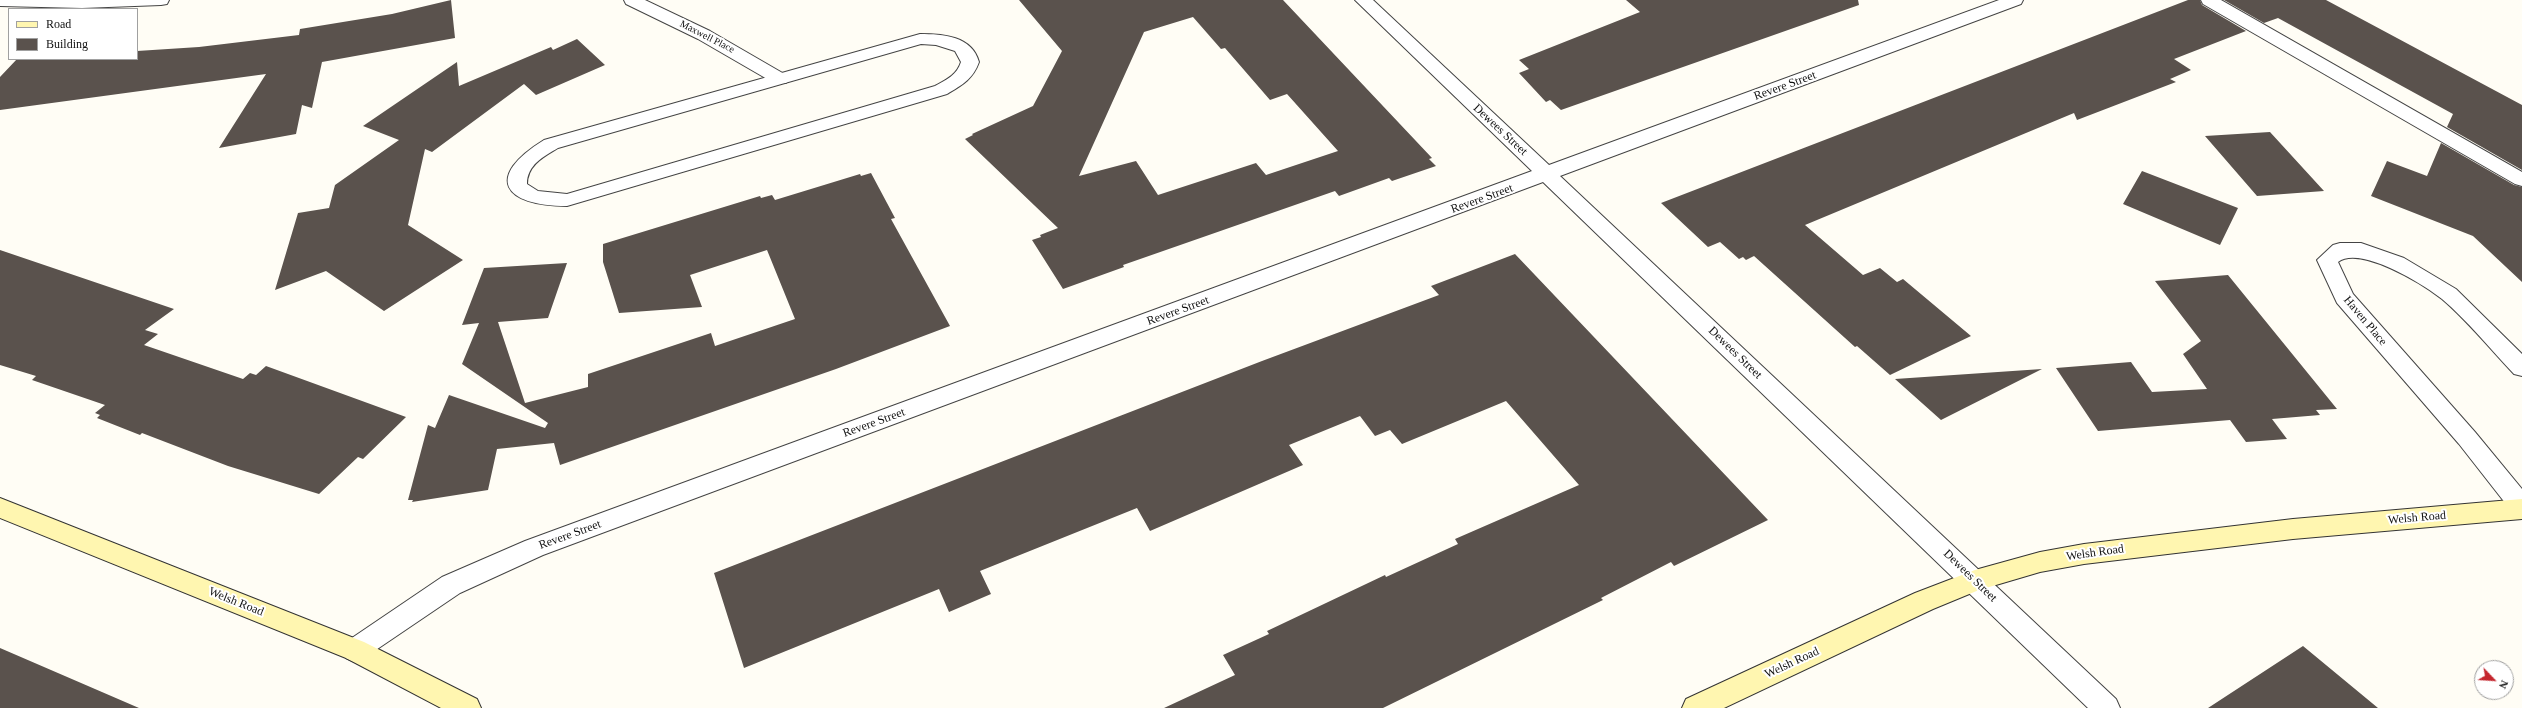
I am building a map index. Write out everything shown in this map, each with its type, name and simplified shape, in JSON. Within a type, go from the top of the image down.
[{"type":"street","points":[[0,1],[82,3],[161,0]]},
{"type":"street","name":"Maxwell Place","points":[[632,0],[704,34],[780,79]]},
{"type":"street","name":"Dewees Street","points":[[1363,0],[1975,581],[2106,708]]},
{"type":"street","name":"Revere Street","points":[[355,650],[451,585],[534,548],[2015,0]]},
{"type":"street","points":[[2209,0],[2522,180]]},
{"type":"street","points":[[920,40],[948,40],[963,48],[970,59],[970,68],[964,76],[941,90],[567,200],[548,201],[533,199],[522,193],[516,184],[517,173],[523,162],[551,144],[780,79],[920,40]]},
{"type":"street","name":"Haven Place","points":[[2522,368],[2449,294],[2397,263],[2361,250],[2340,250],[2327,260],[2344,298],[2467,438],[2522,506]]},
{"type":"street","name":"Welsh Road","points":[[0,508],[355,650],[467,708]]},
{"type":"street","name":"Welsh Road","points":[[1696,708],[1871,625],[1975,581],[2040,562],[2084,554],[2293,529],[2522,509]]},
{"type":"building","points":[[451,0],[455,38],[322,62],[312,108],[302,105],[296,134],[219,148],[266,74],[0,110],[0,77],[16,60],[138,60],[138,51],[199,47],[299,35],[300,29],[392,14]]},
{"type":"building","points":[[1019,0],[1283,0],[1432,158],[1429,159],[1436,166],[1392,181],[1389,178],[1339,196],[1335,191],[1123,265],[1124,267],[1063,289],[1032,240],[1058,228],[965,139],[973,135],[972,134],[1033,106],[1062,51]],"holes":[[[1193,17],[1221,49],[1225,48],[1270,100],[1287,94],[1338,151],[1266,175],[1256,163],[1158,195],[1136,161],[1079,176],[1144,32]]]},
{"type":"building","points":[[1626,0],[1858,0],[1859,5],[1561,110],[1550,100],[1546,102],[1519,73],[1529,69],[1519,60],[1640,12]]},
{"type":"building","points":[[2188,0],[2200,0],[2202,5],[2246,31],[2174,59],[2191,70],[2170,79],[2176,82],[2077,120],[2074,113],[1805,225],[1863,275],[1880,268],[1897,282],[1903,279],[1971,336],[1890,375],[1857,346],[1855,347],[1754,256],[1746,260],[1743,257],[1739,259],[1720,242],[1708,247],[1661,203]]},
{"type":"building","points":[[2224,0],[2326,0],[2522,105],[2522,170],[2447,127],[2453,114],[2278,18],[2264,23]]},
{"type":"building","points":[[577,39],[605,65],[536,95],[524,84],[432,152],[425,149],[408,225],[463,260],[384,311],[326,271],[275,290],[298,213],[329,208],[335,185],[399,140],[363,126],[457,62],[459,86],[551,47],[553,50]]},
{"type":"building","points":[[2270,132],[2324,191],[2257,196],[2205,136]]},
{"type":"building","points":[[2441,143],[2514,185],[2522,187],[2522,282],[2473,236],[2371,196],[2387,161],[2427,176]]},
{"type":"building","points":[[2142,171],[2238,208],[2220,245],[2123,204]]},
{"type":"building","points":[[871,173],[895,218],[891,219],[950,326],[836,369],[560,465],[554,443],[497,449],[488,490],[412,502],[413,500],[408,500],[428,425],[435,428],[449,395],[545,428],[548,423],[462,364],[479,323],[462,325],[484,268],[567,263],[548,318],[498,322],[525,403],[588,387],[588,374],[711,333],[715,346],[795,319],[767,250],[690,275],[702,307],[619,313],[603,262],[603,244],[760,196],[761,198],[772,195],[775,200],[860,174],[861,176]]},
{"type":"building","points":[[0,250],[174,309],[145,330],[158,334],[144,345],[243,379],[250,373],[256,375],[266,366],[406,417],[363,459],[358,457],[319,494],[228,466],[142,433],[140,435],[97,418],[100,415],[95,413],[105,405],[32,380],[36,376],[0,365]]},
{"type":"building","points":[[1515,254],[1768,520],[1674,566],[1671,562],[1601,598],[1603,600],[1383,708],[1164,708],[1235,675],[1223,655],[1269,634],[1267,631],[1385,575],[1386,577],[1458,544],[1455,539],[1579,485],[1506,401],[1402,444],[1390,430],[1375,436],[1360,416],[1289,445],[1303,465],[1150,531],[1137,508],[980,571],[991,594],[949,612],[939,589],[744,668],[714,573],[1262,361],[1439,295],[1431,286]]},
{"type":"building","points":[[2228,275],[2337,409],[2316,410],[2320,415],[2272,419],[2287,439],[2246,442],[2230,420],[2098,431],[2056,368],[2131,362],[2152,392],[2207,389],[2183,354],[2201,341],[2155,281]]},
{"type":"building","points":[[2042,369],[1941,420],[1895,379]]},
{"type":"building","points":[[2303,646],[2378,708],[2208,708]]},
{"type":"building","points":[[0,648],[139,708],[0,708]]}]
